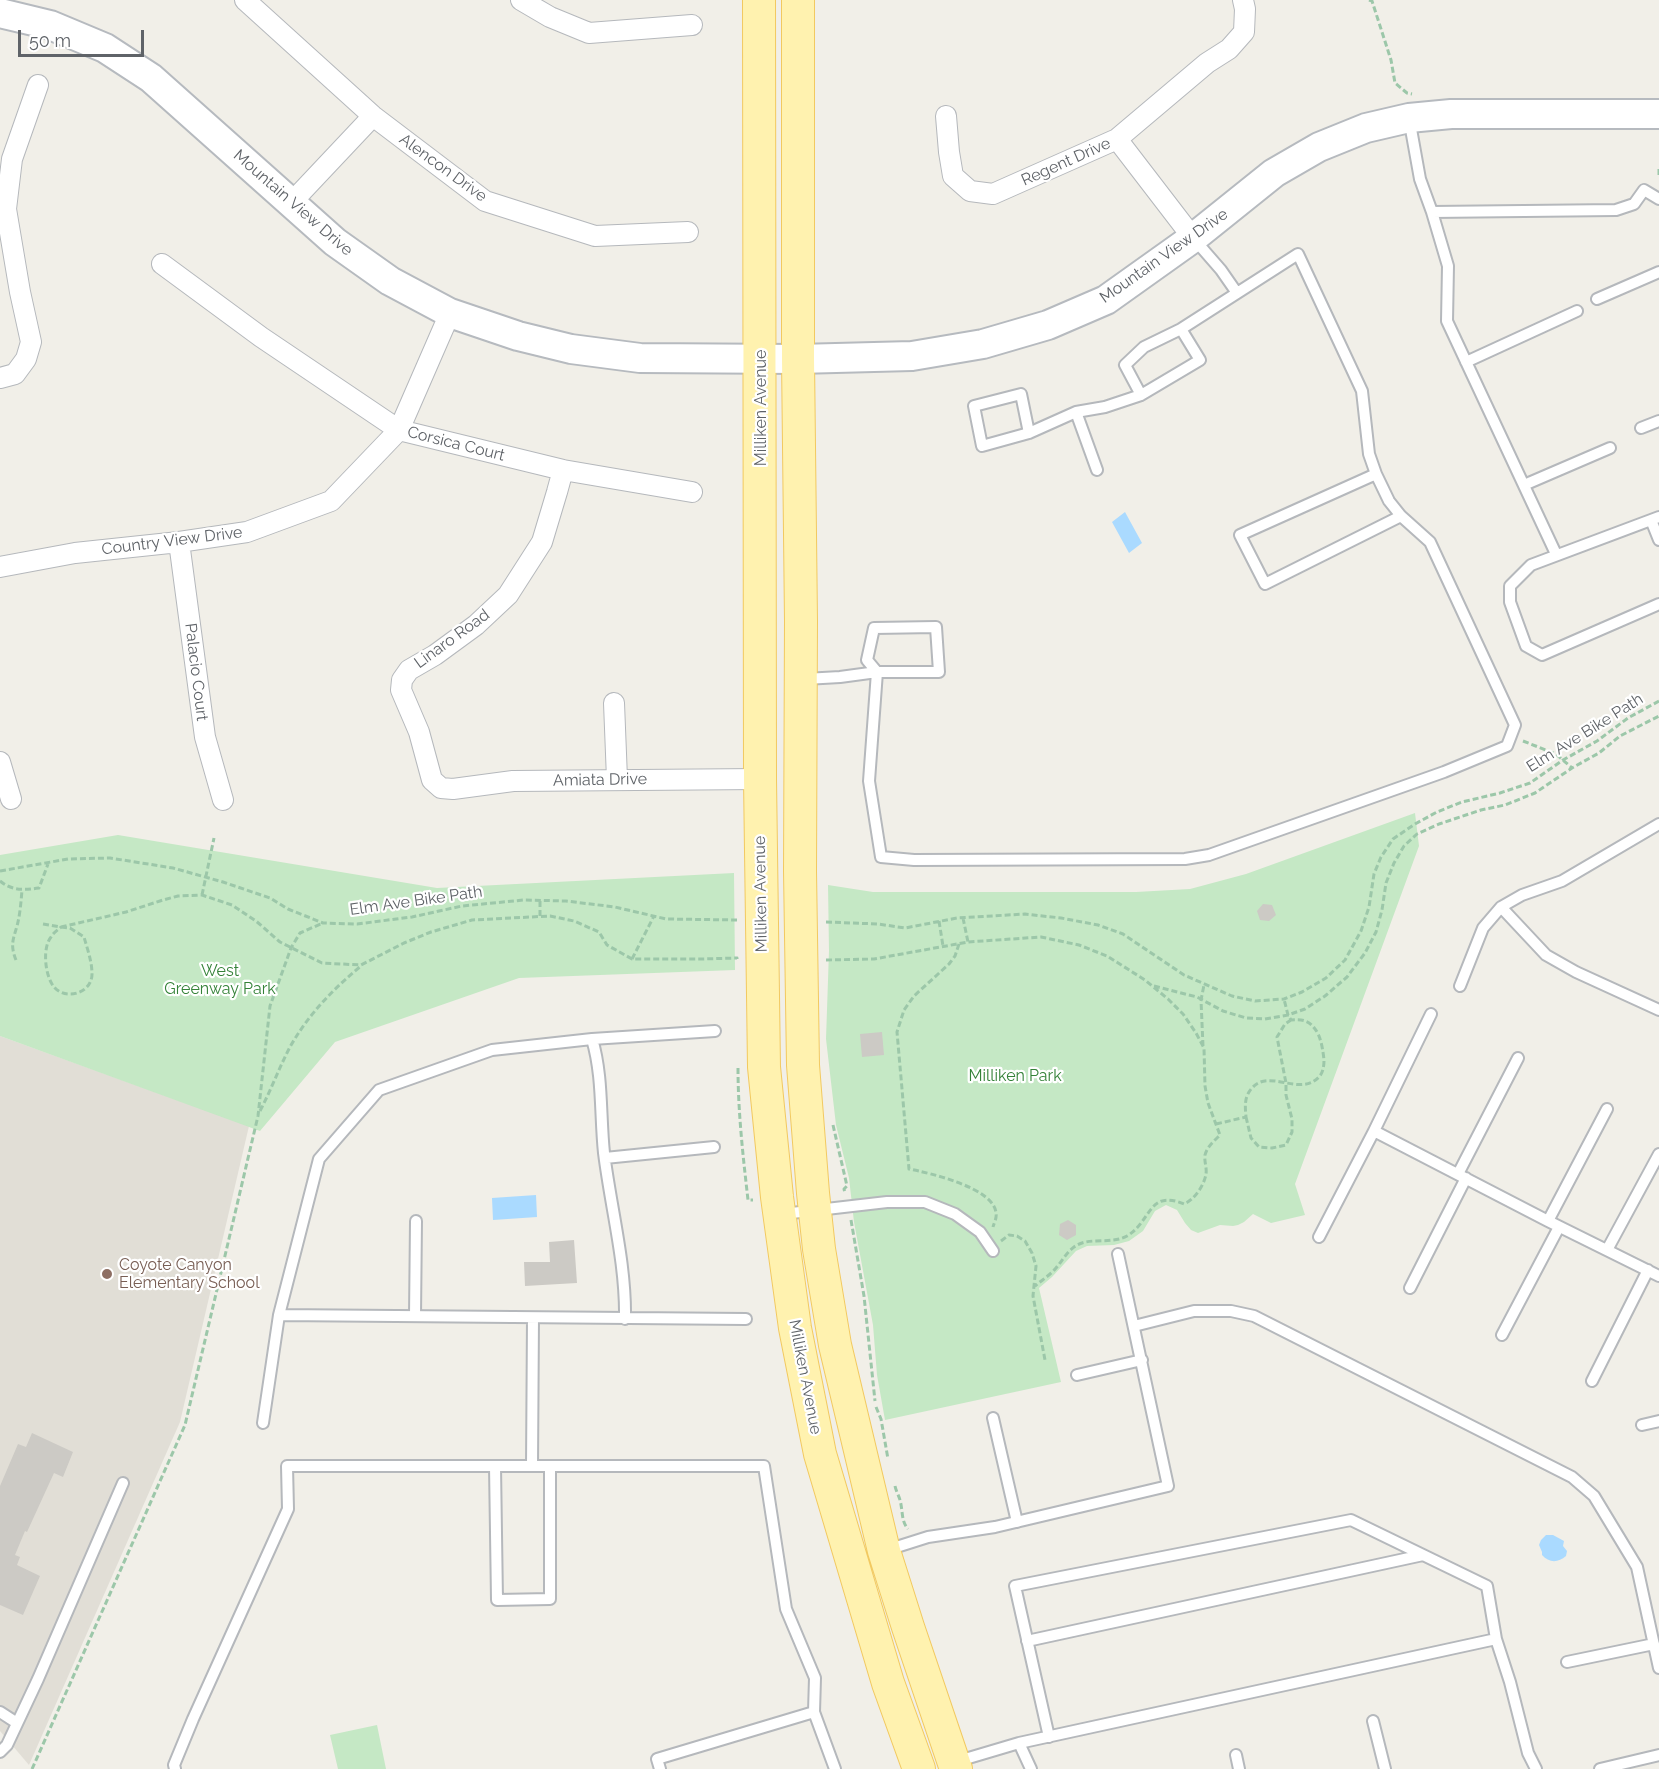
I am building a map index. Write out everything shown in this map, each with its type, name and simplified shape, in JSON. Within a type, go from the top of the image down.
[{"type":"main road","name":"Milliken Avenue","points":[[759,0],[760,779],[764,1067],[795,1328],[820,1454],[888,1683],[919,1769]]},
{"type":"main road","points":[[798,0],[800,871],[803,1065],[815,1210],[835,1345],[884,1551],[955,1766]]},
{"type":"street","name":"Alencon Drive","points":[[244,0],[373,116],[485,201],[595,236],[688,232]]},
{"type":"street","points":[[521,0],[550,17],[589,33],[692,25]]},
{"type":"street","name":"Regent Drive","points":[[946,116],[953,176],[970,191],[993,194],[1117,139],[1207,63],[1229,49],[1244,32],[1243,0]]},
{"type":"street","name":"Mountain View Drive","points":[[0,13],[50,25],[105,48],[151,78],[335,242],[390,281],[450,313],[518,336],[571,349],[640,358],[798,359],[912,356],[983,344],[1048,325],[1106,300],[1193,238],[1274,173],[1319,147],[1413,106],[1451,114],[1659,114]]},
{"type":"street","points":[[0,378],[15,374],[26,359],[31,342],[6,209],[12,159],[38,85]]},
{"type":"street","points":[[291,203],[373,116]]},
{"type":"street","points":[[1117,139],[1193,238]]},
{"type":"street","name":"Corsica Court","points":[[162,264],[261,337],[399,430],[562,470],[692,492]]},
{"type":"street","name":"Country View Drive","points":[[0,567],[75,553],[247,532],[331,501],[399,430],[450,313]]},
{"type":"street","name":"Linaro Road","points":[[441,788],[432,780],[419,732],[401,690],[402,680],[409,670],[435,655],[476,625],[508,595],[542,542],[562,470]]},
{"type":"street","name":"Palacio Court","points":[[179,542],[205,737],[224,800]]},
{"type":"street","points":[[614,703],[617,779]]},
{"type":"street","points":[[0,762],[11,799]]},
{"type":"street","name":"Amiata Drive","points":[[441,788],[453,789],[513,781],[760,779]]},
{"type":"lane","points":[[1413,106],[1420,179],[1448,266],[1447,321],[1556,554]]},
{"type":"lane","points":[[1432,212],[1616,210],[1634,204],[1644,190],[1659,199]]},
{"type":"lane","points":[[1193,238],[1221,270],[1237,293]]},
{"type":"lane","points":[[801,679],[877,672],[939,672],[936,627],[874,628],[867,660],[877,672],[869,781],[881,857],[914,860],[1185,859],[1209,855],[1444,772],[1507,746],[1515,725],[1430,542],[1401,516],[1389,501],[1376,474],[1369,454],[1362,391],[1298,254],[1181,329],[1144,346],[1125,365],[1141,395]]},
{"type":"lane","points":[[1597,299],[1659,272]]},
{"type":"lane","points":[[1466,362],[1577,311]]},
{"type":"lane","points":[[1029,433],[1021,394],[974,406],[982,446],[1029,433],[1076,412],[1105,407],[1141,395],[1200,360],[1181,329]]},
{"type":"lane","points":[[1076,412],[1097,470]]},
{"type":"lane","points":[[1641,428],[1659,422]]},
{"type":"lane","points":[[1524,485],[1610,448]]},
{"type":"lane","points":[[1376,474],[1240,535],[1265,584],[1401,516]]},
{"type":"lane","points":[[1659,540],[1655,519],[1556,554],[1531,565],[1510,586],[1510,602],[1526,646],[1542,655],[1659,604]]},
{"type":"lane","points":[[1460,986],[1483,928],[1501,907],[1522,895],[1562,881],[1659,824]]},
{"type":"lane","points":[[1501,907],[1546,955],[1576,972],[1659,1010]]},
{"type":"lane","points":[[1319,1237],[1431,1014]]},
{"type":"lane","points":[[263,1423],[279,1315],[319,1159],[379,1090],[492,1050],[592,1039],[715,1031]]},
{"type":"lane","points":[[592,1039],[598,1058],[605,1158],[625,1290],[625,1318]]},
{"type":"lane","points":[[1410,1288],[1518,1058]]},
{"type":"lane","points":[[1502,1335],[1607,1108]]},
{"type":"lane","points":[[1374,1131],[1659,1276]]},
{"type":"lane","points":[[605,1158],[714,1147]]},
{"type":"lane","points":[[1607,1250],[1659,1154]]},
{"type":"lane","points":[[780,1215],[886,1202],[925,1202],[955,1214],[996,1246]]},
{"type":"lane","points":[[415,1316],[416,1221]]},
{"type":"lane","points":[[884,1551],[928,1537],[995,1527],[1168,1486],[1118,1254]]},
{"type":"lane","points":[[1592,1381],[1648,1270]]},
{"type":"lane","points":[[1134,1326],[1194,1311],[1231,1311],[1254,1316],[1572,1476],[1594,1496],[1637,1567],[1659,1668]]},
{"type":"lane","points":[[279,1315],[746,1319]]},
{"type":"lane","points":[[532,1466],[533,1318]]},
{"type":"lane","points":[[1077,1375],[1142,1360]]},
{"type":"lane","points":[[993,1418],[1017,1522]]},
{"type":"lane","points":[[1642,1425],[1659,1421]]},
{"type":"lane","points":[[175,1769],[174,1765],[193,1719],[288,1509],[287,1466],[764,1466],[786,1609],[815,1678],[814,1712],[831,1768]]},
{"type":"lane","points":[[495,1466],[496,1600],[550,1599],[550,1466]]},
{"type":"lane","points":[[0,1752],[7,1745],[17,1724],[123,1483]]},
{"type":"lane","points":[[1049,1737],[1015,1586],[1351,1520],[1487,1586],[1496,1639],[1510,1682],[1528,1753],[1536,1769]]},
{"type":"lane","points":[[1028,1641],[1423,1555]]},
{"type":"lane","points":[[955,1766],[1019,1743],[1496,1639]]},
{"type":"lane","points":[[1567,1662],[1654,1644]]},
{"type":"lane","points":[[0,1712],[17,1724]]},
{"type":"lane","points":[[660,1769],[657,1759],[814,1712]]},
{"type":"lane","points":[[1373,1721],[1385,1769]]},
{"type":"lane","points":[[1019,1743],[1031,1769]]},
{"type":"lane","points":[[1236,1755],[1239,1769]]},
{"type":"lane","points":[[1600,1769],[1659,1755]]},
{"type":"path","points":[[1370,0],[1390,60],[1395,83],[1407,93],[1413,106]]},
{"type":"path","points":[[1659,170],[1659,177]]},
{"type":"path","name":"Elm Ave Bike Path","points":[[826,931],[826,922],[878,924],[905,928],[963,918],[1025,914],[1061,918],[1098,925],[1123,934],[1184,975],[1232,996],[1255,1001],[1284,999],[1326,978],[1345,960],[1361,931],[1369,907],[1374,874],[1381,857],[1393,839],[1437,812],[1462,802],[1530,783],[1563,760],[1597,741],[1628,718],[1659,702]]},
{"type":"path","points":[[1151,985],[1197,997],[1223,1011],[1246,1018],[1289,1017],[1305,1020],[1313,1025],[1318,1032],[1324,1062],[1322,1074],[1315,1081],[1304,1085],[1286,1083],[1266,1080],[1257,1083],[1247,1093],[1246,1117],[1251,1138],[1259,1147],[1272,1148],[1286,1145],[1292,1132],[1292,1119],[1286,1095],[1286,1083],[1277,1037],[1289,1017],[1325,996],[1347,977],[1365,953],[1376,932],[1386,883],[1404,846],[1417,834],[1439,824],[1481,810],[1505,805],[1535,793],[1599,753],[1620,736],[1659,716]]},
{"type":"path","points":[[1510,735],[1556,754],[1572,768]]},
{"type":"path","points":[[202,896],[214,838]]},
{"type":"path","name":"Elm Ave Bike Path","points":[[0,871],[68,859],[110,858],[172,868],[206,877],[270,898],[288,909],[322,922],[357,924],[412,917],[462,906],[524,900],[566,901],[615,907],[666,919],[737,920]]},
{"type":"path","points":[[0,881],[6,886],[22,890],[39,888],[48,863]]},
{"type":"path","points":[[16,960],[12,951],[12,939],[18,925],[22,890]]},
{"type":"path","points":[[43,924],[61,927],[70,928],[84,937],[90,956],[92,975],[87,987],[79,993],[64,993],[54,987],[46,960],[46,946],[61,927],[107,918],[171,898],[202,896],[232,905],[245,912],[279,942],[322,963],[361,965]]},
{"type":"path","points":[[540,901],[540,916]]},
{"type":"path","points":[[258,1116],[290,1048],[328,995],[361,965],[431,932],[472,920],[550,916],[574,921],[599,932],[608,945],[632,959],[702,960],[737,957]]},
{"type":"path","points":[[632,959],[654,916]]},
{"type":"path","points":[[963,918],[968,942]]},
{"type":"path","points":[[939,921],[943,946]]},
{"type":"path","points":[[32,1769],[185,1425],[258,1116],[270,1006],[291,948],[300,933],[322,922]]},
{"type":"path","points":[[825,968],[826,959],[839,961],[874,959],[968,942],[1041,937],[1069,942],[1107,956],[1151,985],[1183,1014],[1204,1048]]},
{"type":"path","points":[[959,944],[949,964],[931,978],[904,1010],[897,1032],[909,1169],[937,1174],[966,1185],[990,1201],[997,1215],[992,1231]]},
{"type":"path","points":[[1035,1286],[1054,1270],[1072,1248],[1083,1242],[1124,1238],[1137,1228],[1153,1205],[1163,1199],[1175,1200],[1184,1204],[1191,1202],[1203,1184],[1206,1173],[1205,1153],[1220,1135],[1208,1103],[1205,1086],[1201,1000],[1204,985]]},
{"type":"path","points":[[1284,999],[1289,1017]]},
{"type":"path","points":[[1216,1124],[1246,1117]]},
{"type":"path","points":[[833,1123],[847,1186],[844,1189],[864,1296],[875,1404],[889,1462]]},
{"type":"path","points":[[996,1246],[1009,1235],[1017,1236],[1025,1241],[1032,1253],[1036,1266],[1033,1296],[1045,1360]]},
{"type":"path","points":[[892,1479],[900,1501],[905,1526],[908,1529]]},
{"type":"shaded area","name":"Coyote Canyon Elementary School","points":[[0,1036],[249,1126],[180,1422],[29,1765],[0,1731]]},
{"type":"green space","name":"Milliken Park","points":[[1415,813],[1419,846],[1295,1184],[1305,1215],[1271,1223],[1253,1214],[1238,1225],[1220,1225],[1198,1233],[1191,1230],[1177,1210],[1166,1205],[1155,1211],[1143,1231],[1129,1241],[1114,1245],[1087,1246],[1076,1251],[1039,1288],[1061,1382],[885,1420],[877,1375],[873,1325],[854,1222],[849,1178],[836,1125],[826,1039],[829,951],[828,885],[873,892],[1136,892],[1190,889],[1246,874]]},
{"type":"green space","name":"West Greenway Park","points":[[118,835],[437,888],[734,873],[735,970],[519,978],[335,1042],[260,1131],[0,1036],[0,855]]},
{"type":"green space","points":[[377,1725],[386,1769],[338,1769],[330,1735]]},
{"type":"water","points":[[1125,512],[1142,543],[1129,553],[1112,522]]},
{"type":"water","points":[[536,1195],[537,1217],[493,1220],[492,1198]]},
{"type":"water","points":[[1546,1535],[1553,1535],[1564,1541],[1566,1556],[1554,1561],[1542,1555],[1539,1545]]},
{"type":"building","points":[[1263,904],[1272,905],[1276,915],[1269,921],[1260,920],[1257,911]]},
{"type":"building","points":[[882,1032],[884,1055],[862,1057],[860,1034]]},
{"type":"building","points":[[1068,1220],[1076,1225],[1076,1235],[1067,1240],[1059,1235],[1060,1224]]},
{"type":"building","points":[[574,1240],[577,1283],[525,1286],[524,1262],[550,1262],[549,1242]]},
{"type":"building","points":[[32,1433],[73,1452],[63,1477],[54,1473],[15,1555],[20,1557],[17,1565],[40,1576],[23,1615],[0,1605],[0,1486],[18,1444],[26,1447]]},
{"type":"place","name":"Coyote Canyon Elementary School","points":[[107,1274]]}]
